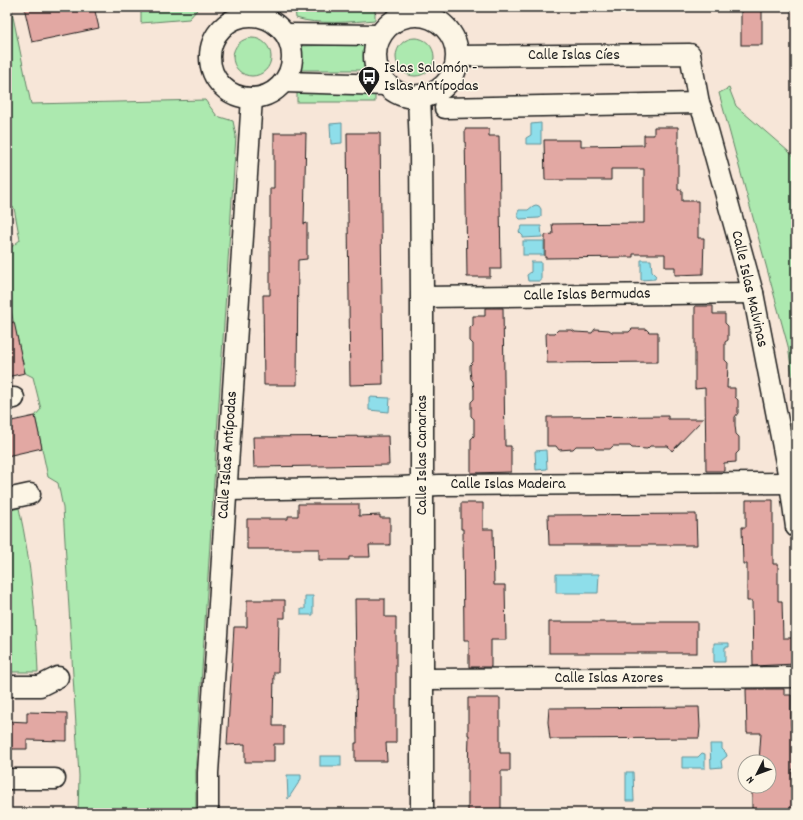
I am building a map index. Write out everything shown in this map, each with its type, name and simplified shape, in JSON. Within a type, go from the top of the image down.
[{"type":"street","points":[[236,12],[267,18],[286,34],[292,47],[292,66],[284,82],[272,92],[265,96],[252,98],[240,96],[227,90],[215,77],[210,62],[210,53],[213,41],[219,31],[231,20],[236,12]]},
{"type":"street","points":[[423,16],[437,21],[447,30],[455,46],[457,56],[456,66],[452,75],[444,85],[428,95],[404,95],[388,85],[381,76],[376,62],[376,49],[381,35],[388,26],[402,17],[423,16]]},
{"type":"street","points":[[286,34],[381,35]]},
{"type":"street","name":"Calle Islas Cíes","points":[[457,56],[690,54]]},
{"type":"street","name":"Calle Islas Malvinas","points":[[690,54],[699,103],[753,293],[790,483],[796,527]]},
{"type":"street","points":[[284,82],[388,85]]},
{"type":"street","name":"Calle Islas Canarias","points":[[420,96],[422,297],[422,813]]},
{"type":"street","name":"Calle Islas Antípodas","points":[[208,813],[208,773],[252,98]]},
{"type":"street","points":[[445,108],[699,103]]},
{"type":"street","name":"Calle Islas Bermudas","points":[[422,297],[753,293]]},
{"type":"street","name":"Calle Islas Madeira","points":[[226,490],[439,485],[790,483]]},
{"type":"street","points":[[7,499],[30,494]]},
{"type":"street","points":[[7,686],[40,686],[58,677]]},
{"type":"street","name":"Calle Islas Azores","points":[[423,679],[796,677]]},
{"type":"street","points":[[7,779],[56,779]]},
{"type":"green space","points":[[7,7],[11,7],[31,104],[205,100],[217,116],[233,121],[236,136],[196,763],[196,813],[78,813],[79,776],[63,508],[58,483],[48,477],[35,416],[41,409],[33,377],[25,373],[7,293],[7,249],[20,240],[14,208],[9,204],[7,196]]},
{"type":"green space","points":[[141,7],[196,7],[197,10],[189,19],[141,23]]},
{"type":"green space","points":[[295,8],[375,8],[375,20],[313,22],[296,18]]},
{"type":"green space","points":[[248,38],[256,38],[266,43],[270,50],[270,64],[266,71],[256,76],[248,76],[238,71],[236,68],[233,61],[233,53],[238,43],[241,41]]},
{"type":"green space","points":[[411,38],[419,38],[429,43],[433,50],[433,64],[429,71],[419,76],[411,76],[401,71],[399,68],[396,61],[396,53],[401,43],[404,41]]},
{"type":"green space","points":[[370,44],[369,57],[371,70],[297,70],[297,46]]},
{"type":"green space","points":[[729,88],[736,106],[796,158],[796,402],[788,346],[719,93]]},
{"type":"green space","points":[[297,91],[375,91],[375,102],[297,102]]},
{"type":"green space","points":[[19,508],[27,549],[32,590],[38,672],[7,672],[7,511]]},
{"type":"water","points":[[342,123],[342,143],[331,144],[330,124]]},
{"type":"water","points":[[541,123],[541,144],[526,144],[526,138],[531,135],[531,124]]},
{"type":"water","points":[[536,205],[541,209],[541,217],[519,218],[519,210],[528,210]]},
{"type":"water","points":[[522,226],[541,226],[542,237],[523,238],[519,232]]},
{"type":"water","points":[[523,241],[544,241],[544,255],[523,255]]},
{"type":"water","points":[[641,260],[651,260],[652,272],[656,276],[655,279],[641,280]]},
{"type":"water","points":[[531,262],[541,262],[541,281],[528,281],[527,275],[531,272]]},
{"type":"water","points":[[369,397],[390,398],[389,412],[369,410]]},
{"type":"water","points":[[546,450],[547,469],[536,470],[535,451]]},
{"type":"water","points":[[556,574],[599,574],[598,593],[556,593]]},
{"type":"water","points":[[305,596],[313,596],[313,615],[301,615],[301,609],[305,609]]},
{"type":"water","points":[[714,643],[729,643],[729,647],[725,647],[725,662],[714,662]]},
{"type":"water","points":[[710,744],[722,744],[722,749],[727,756],[721,761],[722,767],[711,768]]},
{"type":"water","points":[[702,753],[705,754],[705,768],[682,768],[682,757],[698,757]]},
{"type":"water","points":[[320,756],[341,756],[341,766],[320,766]]},
{"type":"water","points":[[626,772],[633,772],[634,801],[626,801]]},
{"type":"water","points":[[287,775],[301,775],[301,779],[288,799]]},
{"type":"building","points":[[24,7],[94,7],[99,28],[32,42]]},
{"type":"building","points":[[741,7],[762,7],[762,45],[741,45]]},
{"type":"building","points":[[654,127],[678,127],[678,190],[682,190],[682,201],[698,201],[698,238],[704,238],[703,274],[675,275],[675,267],[665,267],[665,254],[633,254],[633,257],[545,258],[545,235],[553,234],[552,224],[644,223],[644,169],[611,169],[611,180],[545,180],[544,140],[581,140],[581,146],[644,145],[644,135],[654,135]]},
{"type":"building","points":[[465,129],[489,129],[489,136],[499,136],[501,269],[490,269],[490,277],[467,277]]},
{"type":"building","points":[[274,133],[306,133],[304,224],[307,223],[307,259],[298,260],[297,385],[264,385],[263,295],[270,295],[270,188],[274,188]]},
{"type":"building","points":[[347,133],[380,133],[383,384],[350,385]]},
{"type":"building","points":[[695,306],[713,306],[713,314],[725,314],[725,323],[728,326],[728,340],[725,342],[725,360],[728,363],[727,388],[735,388],[735,397],[738,400],[738,413],[735,417],[735,425],[736,434],[739,437],[739,451],[736,454],[736,462],[724,463],[724,471],[706,471],[705,388],[695,389]]},
{"type":"building","points":[[485,308],[503,308],[505,446],[511,446],[511,472],[471,473],[471,439],[474,436],[474,419],[471,416],[471,402],[474,399],[474,390],[470,369],[470,365],[473,362],[473,344],[470,341],[470,328],[473,325],[473,316],[485,316]]},
{"type":"building","points":[[14,322],[25,373],[7,377],[7,323]]},
{"type":"building","points":[[595,329],[609,330],[612,332],[629,332],[632,329],[646,329],[649,332],[658,332],[658,362],[547,363],[546,333],[555,333],[558,330],[572,330],[575,332],[592,333]]},
{"type":"building","points":[[35,416],[42,448],[7,456],[7,422]]},
{"type":"building","points":[[668,416],[668,419],[703,419],[672,451],[668,446],[650,446],[647,449],[632,448],[630,446],[613,446],[610,449],[596,449],[593,446],[576,446],[573,449],[559,450],[556,446],[547,446],[547,417]]},
{"type":"building","points":[[388,436],[389,465],[254,467],[253,437]]},
{"type":"building","points":[[746,500],[773,500],[773,564],[778,564],[778,601],[782,601],[783,638],[796,638],[796,664],[753,666],[752,601],[747,601],[747,564],[743,564],[742,527],[746,527]]},
{"type":"building","points":[[461,503],[483,503],[483,529],[493,529],[494,585],[505,585],[506,640],[491,640],[491,667],[469,667],[469,640],[464,640],[463,529],[461,529]]},
{"type":"building","points":[[298,504],[359,504],[359,516],[380,515],[380,518],[390,518],[390,545],[369,545],[370,557],[349,557],[349,560],[319,560],[319,549],[247,549],[247,519],[288,519],[288,516],[298,516]]},
{"type":"building","points":[[696,514],[697,545],[549,545],[548,515]]},
{"type":"building","points":[[355,599],[385,599],[385,617],[396,617],[396,743],[386,743],[387,761],[355,761],[355,743],[357,743]]},
{"type":"building","points":[[247,600],[285,600],[285,618],[279,618],[278,672],[274,672],[273,726],[284,726],[284,744],[274,744],[274,762],[245,762],[245,744],[227,745],[234,627],[247,627]]},
{"type":"building","points":[[549,622],[697,622],[697,653],[549,653]]},
{"type":"building","points":[[746,689],[784,689],[784,695],[791,695],[791,724],[794,749],[794,770],[792,769],[793,813],[752,813],[752,794],[777,794],[777,754],[760,754],[761,733],[747,733]]},
{"type":"building","points":[[468,698],[500,698],[500,753],[510,753],[510,771],[501,771],[501,813],[468,813]]},
{"type":"building","points":[[699,707],[699,738],[550,739],[548,722],[549,708]]},
{"type":"building","points":[[27,712],[67,713],[67,741],[27,740],[27,749],[7,749],[7,721],[27,722]]},
{"type":"place","name":"Islas Salomón - Islas Antípodas","points":[[369,96]]}]
